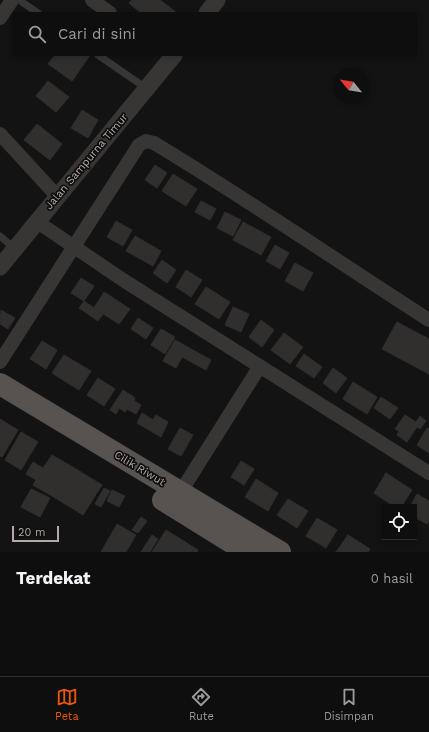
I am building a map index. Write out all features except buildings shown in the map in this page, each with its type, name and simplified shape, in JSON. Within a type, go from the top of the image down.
[{"type":"main road","name":"Cilik Riwut","points":[[0,384],[248,552]]},
{"type":"main road","name":"Cilik Riwut","points":[[0,400],[121,466],[180,493],[280,552]]},
{"type":"street","points":[[92,0],[109,12]]},
{"type":"street","points":[[204,12],[205,0]]},
{"type":"street","points":[[208,12],[217,0]]},
{"type":"street","points":[[0,18],[12,1]]},
{"type":"street","name":"Jalan Sampurna Timur","points":[[0,267],[171,56]]},
{"type":"street","points":[[0,134],[57,196]]},
{"type":"street","points":[[0,362],[139,145],[146,141],[154,143],[240,195],[334,259],[429,320]]},
{"type":"street","points":[[36,221],[123,280],[429,473]]},
{"type":"street","points":[[180,493],[260,366]]},
{"type":"lane","points":[[12,1],[36,12]]},
{"type":"lane","points":[[99,56],[146,88]]},
{"type":"lane","points":[[0,236],[14,248]]}]
